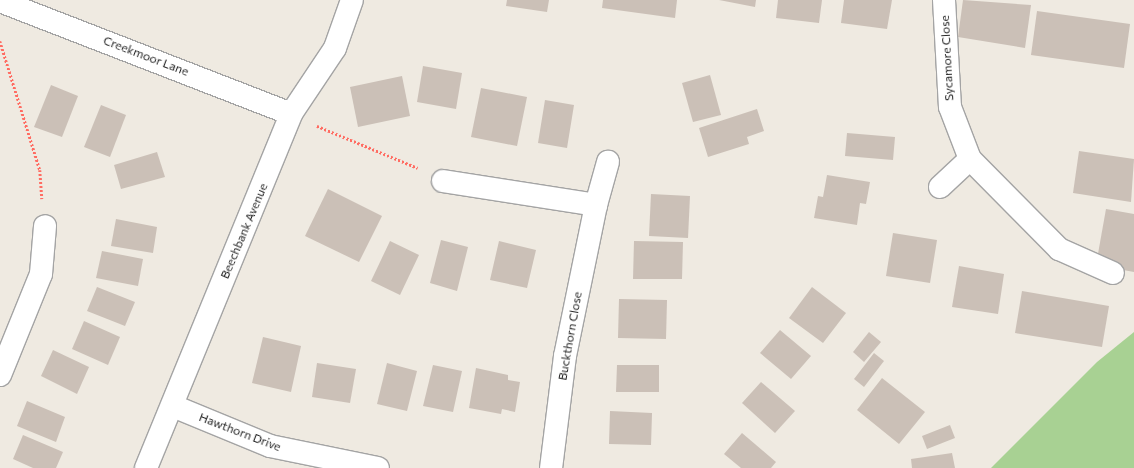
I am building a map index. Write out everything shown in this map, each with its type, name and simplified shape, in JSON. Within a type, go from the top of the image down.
[{"type":"street","name":"Beechbank Avenue","points":[[146,468],[173,406],[291,114],[335,48],[352,0]]},
{"type":"street","name":"Sycamore Close","points":[[944,0],[950,107],[970,160],[1059,249],[1113,273]]},
{"type":"street","name":"Creekmoor Lane","points":[[10,2],[291,114]]},
{"type":"street","points":[[940,187],[970,160]]},
{"type":"street","name":"Buckthorn Close","points":[[551,468],[565,356],[596,205],[608,162]]},
{"type":"street","points":[[443,181],[596,205]]},
{"type":"street","points":[[0,375],[41,274],[45,226]]},
{"type":"street","name":"Hawthorn Drive","points":[[173,406],[270,446],[378,468]]},
{"type":"path","points":[[0,41],[40,170],[45,226]]},
{"type":"path","points":[[291,114],[402,159],[443,181]]},
{"type":"green space","points":[[1134,332],[1134,468],[991,468],[1097,362]]},
{"type":"building","points":[[507,0],[549,0],[547,12],[506,6]]},
{"type":"building","points":[[603,0],[677,0],[675,18],[602,8]]},
{"type":"building","points":[[719,0],[756,0],[755,7]]},
{"type":"building","points":[[778,0],[822,0],[819,23],[776,18]]},
{"type":"building","points":[[844,0],[892,0],[887,29],[841,23]]},
{"type":"building","points":[[963,0],[1031,5],[1025,48],[958,37]]},
{"type":"building","points":[[1037,11],[1130,24],[1124,68],[1031,55]]},
{"type":"building","points":[[423,66],[462,73],[456,109],[417,102]]},
{"type":"building","points":[[710,75],[721,115],[693,122],[682,83]]},
{"type":"building","points":[[402,76],[410,116],[358,127],[350,87]]},
{"type":"building","points":[[51,85],[78,96],[62,137],[34,127]]},
{"type":"building","points":[[481,88],[527,97],[517,146],[471,137]]},
{"type":"building","points":[[545,100],[574,105],[567,148],[538,143]]},
{"type":"building","points":[[101,105],[126,115],[110,157],[84,147]]},
{"type":"building","points":[[757,109],[764,131],[747,137],[749,144],[708,157],[699,128]]},
{"type":"building","points":[[847,133],[895,137],[893,160],[845,156]]},
{"type":"building","points":[[1079,151],[1134,159],[1131,202],[1073,193]]},
{"type":"building","points":[[157,152],[165,177],[121,189],[114,165]]},
{"type":"building","points":[[827,175],[870,182],[866,204],[860,203],[857,225],[814,218],[818,196],[823,197]]},
{"type":"building","points":[[328,189],[382,216],[359,262],[305,236]]},
{"type":"building","points":[[651,194],[690,196],[688,238],[649,236]]},
{"type":"building","points":[[1106,209],[1134,214],[1134,272],[1096,265]]},
{"type":"building","points":[[116,219],[157,227],[153,253],[111,246]]},
{"type":"building","points":[[893,233],[937,240],[930,283],[886,276]]},
{"type":"building","points":[[441,240],[468,247],[457,291],[430,283]]},
{"type":"building","points":[[390,241],[419,255],[400,295],[371,281]]},
{"type":"building","points":[[499,241],[536,250],[527,288],[490,280]]},
{"type":"building","points":[[634,241],[683,242],[682,279],[633,279]]},
{"type":"building","points":[[102,251],[143,259],[138,286],[96,278]]},
{"type":"building","points":[[959,266],[1004,274],[998,314],[952,307]]},
{"type":"building","points":[[97,287],[135,302],[125,326],[87,311]]},
{"type":"building","points":[[812,287],[846,313],[823,343],[789,318]]},
{"type":"building","points":[[1022,291],[1109,306],[1102,347],[1015,333]]},
{"type":"building","points":[[619,299],[667,300],[666,339],[618,338]]},
{"type":"building","points":[[84,321],[120,337],[108,365],[72,349]]},
{"type":"building","points":[[780,330],[811,356],[791,379],[760,353]]},
{"type":"building","points":[[869,332],[881,342],[864,362],[853,352]]},
{"type":"building","points":[[263,337],[301,346],[291,392],[252,383]]},
{"type":"building","points":[[53,350],[89,367],[77,394],[41,376]]},
{"type":"building","points":[[874,353],[884,361],[864,387],[854,379]]},
{"type":"building","points":[[317,363],[356,369],[350,403],[312,397]]},
{"type":"building","points":[[387,363],[417,371],[407,411],[377,404]]},
{"type":"building","points":[[433,365],[462,371],[453,412],[423,406]]},
{"type":"building","points":[[617,365],[659,365],[659,392],[616,392]]},
{"type":"building","points":[[476,368],[508,375],[508,380],[520,382],[515,412],[502,409],[501,414],[469,408]]},
{"type":"building","points":[[882,378],[925,412],[899,444],[857,410]]},
{"type":"building","points":[[761,382],[795,411],[775,433],[742,403]]},
{"type":"building","points":[[27,401],[65,417],[56,442],[17,426]]},
{"type":"building","points":[[610,411],[652,413],[651,445],[609,444]]},
{"type":"building","points":[[950,425],[955,438],[927,449],[922,436]]},
{"type":"building","points":[[742,433],[776,462],[771,468],[741,468],[724,454]]},
{"type":"building","points":[[23,435],[63,452],[56,468],[33,468],[13,459]]},
{"type":"building","points":[[952,453],[955,468],[912,468],[911,459]]}]
